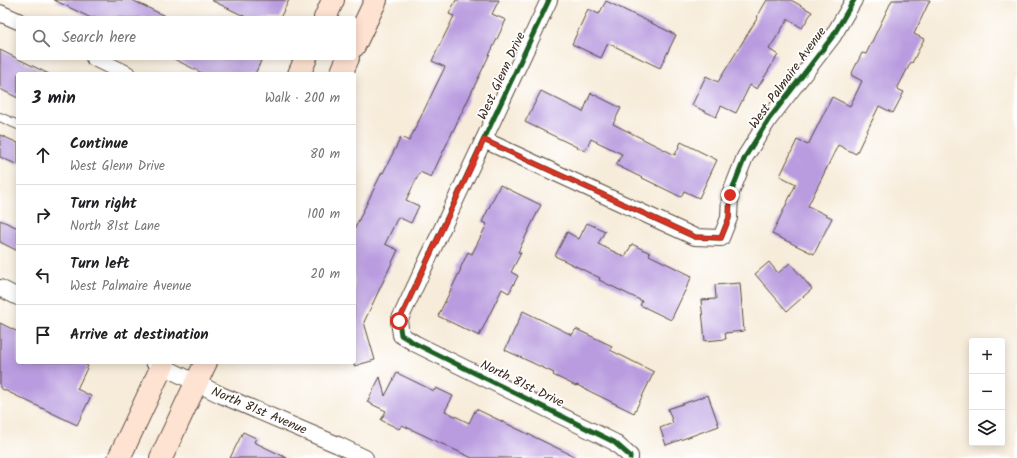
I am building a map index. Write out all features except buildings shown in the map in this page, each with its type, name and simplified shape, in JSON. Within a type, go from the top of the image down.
[{"type":"main road","points":[[326,16],[333,0]]},
{"type":"main road","points":[[356,42],[376,0]]},
{"type":"main road","points":[[299,72],[305,60]]},
{"type":"main road","points":[[342,72],[347,60]]},
{"type":"main road","points":[[119,458],[160,364]]},
{"type":"main road","points":[[161,458],[205,364]]},
{"type":"street","name":"West Glenn Drive","points":[[401,335],[399,321],[549,0]]},
{"type":"street","name":"West Palmaire Avenue","points":[[484,140],[695,237],[721,238],[729,218],[730,195],[745,156],[770,119],[833,36],[854,0]]},
{"type":"street","points":[[0,13],[16,20]]},
{"type":"street","points":[[98,60],[123,72]]},
{"type":"street","points":[[0,288],[16,296]]},
{"type":"street","name":"North 81st Drive","points":[[401,335],[416,344],[614,442],[630,457]]},
{"type":"street","name":"North 81st Avenue","points":[[162,364],[221,395],[365,458]]},
{"type":"lane","points":[[0,117],[16,124]]},
{"type":"cycle path","points":[[549,0],[399,321],[401,335],[416,344],[614,442],[630,456],[630,458]]},
{"type":"cycle path","points":[[484,140],[695,237],[721,238],[729,218],[730,195],[745,157],[769,119],[833,36],[854,0]]},
{"type":"route","points":[[399,321],[484,140],[695,237],[721,238],[729,218],[730,195]]}]
